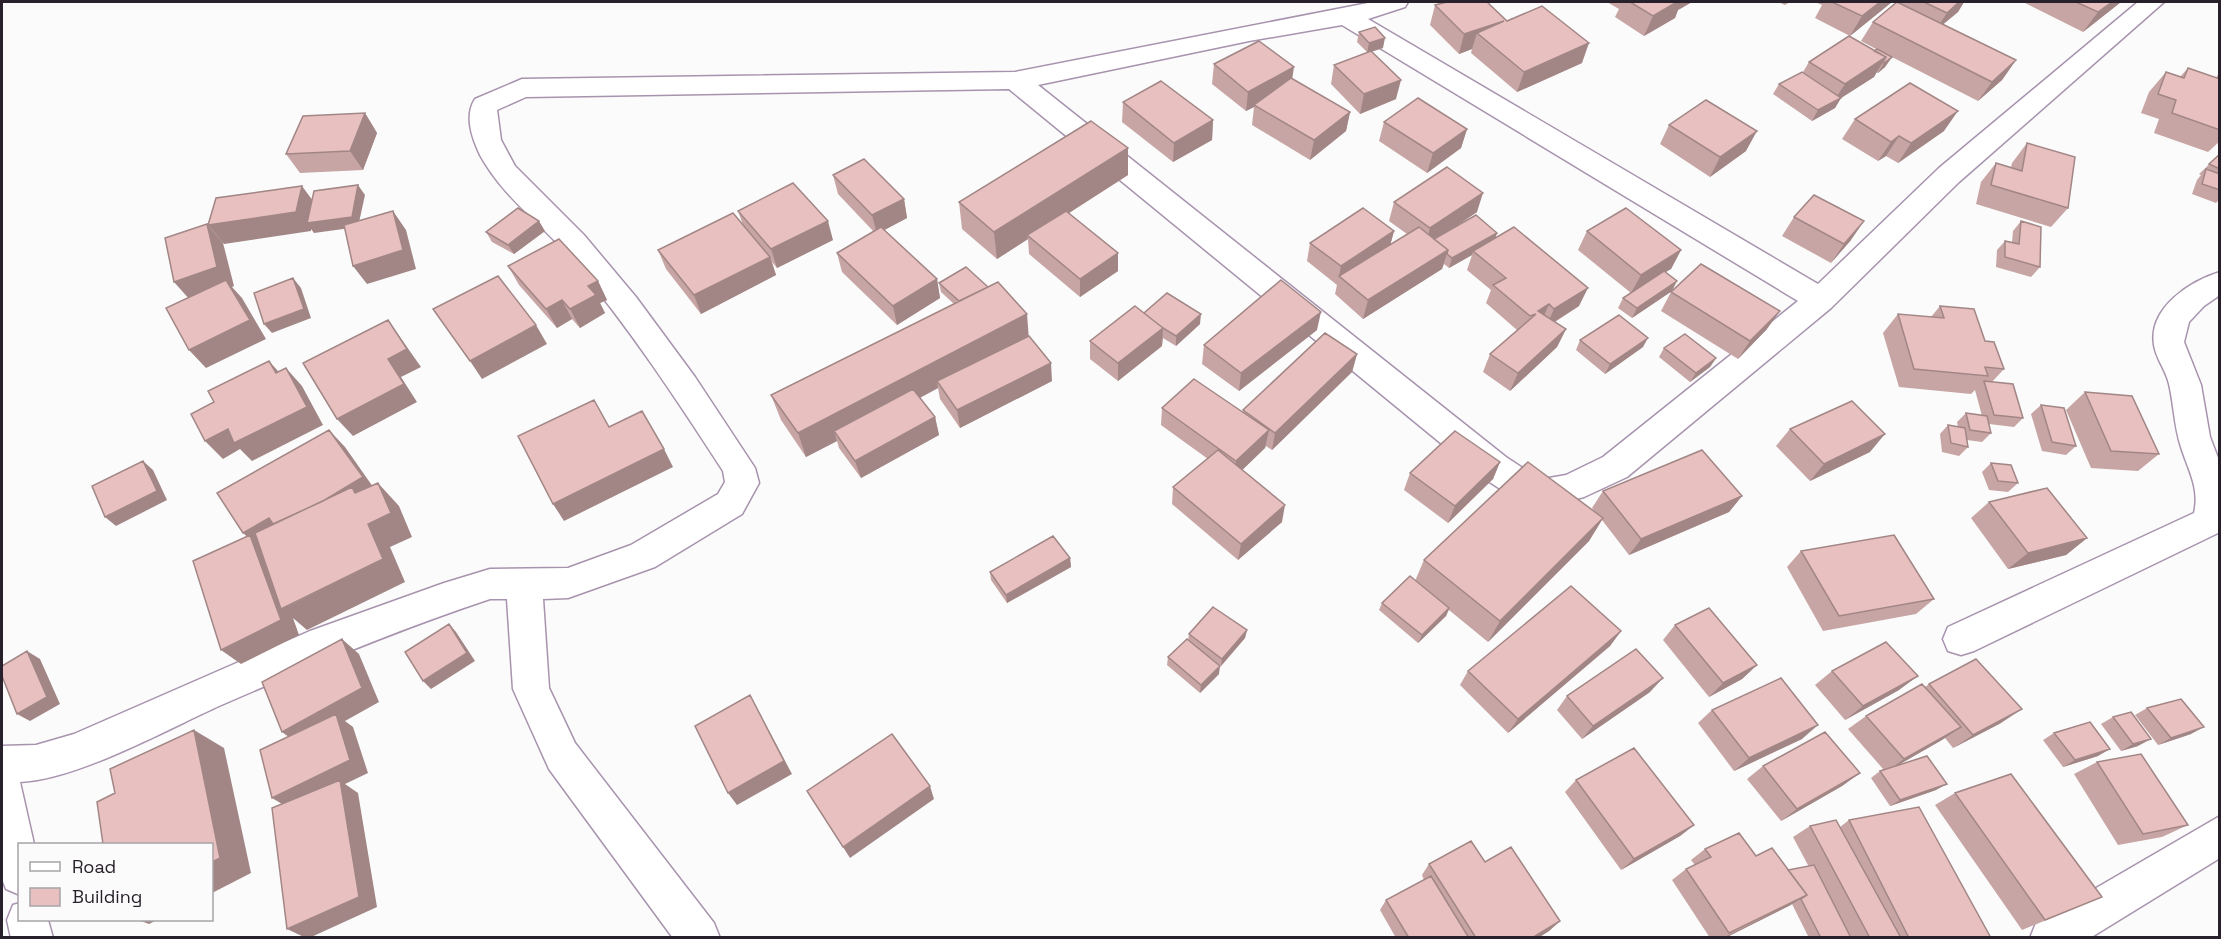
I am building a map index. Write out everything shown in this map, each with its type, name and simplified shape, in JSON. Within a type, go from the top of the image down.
[{"type":"street","points":[[2,764],[36,764],[77,751],[323,643],[490,584],[568,583],[643,556],[730,504],[742,483],[739,468],[640,323],[582,251],[531,201],[497,161],[481,119],[484,105],[522,88],[1015,80],[1071,72],[1248,33],[1347,17],[1396,2]]},
{"type":"street","points":[[1015,80],[1494,467],[1527,488],[1552,493],[1578,485],[1615,467],[1821,300],[1948,175],[2152,2]]},
{"type":"street","points":[[1347,17],[1821,300]]},
{"type":"street","points":[[1961,639],[2206,523],[2217,510],[2217,489],[2198,452],[2184,377],[2169,343],[2175,317],[2210,285],[2220,283]]},
{"type":"street","points":[[526,582],[524,615],[531,689],[562,756],[699,938]]},
{"type":"street","points":[[2,784],[18,865]]},
{"type":"street","points":[[2051,938],[2220,835]]},
{"type":"street","points":[[28,921],[32,938]]},
{"type":"building","points":[[1447,2],[1487,2],[1507,21],[1542,6],[1589,43],[1524,72],[1477,33],[1504,21],[1464,34],[1435,5]]},
{"type":"building","points":[[1630,2],[1677,2],[1653,16]]},
{"type":"building","points":[[1832,2],[1880,2],[1862,16]]},
{"type":"building","points":[[1897,2],[2016,60],[1992,82],[1873,22]]},
{"type":"building","points":[[1924,2],[1959,2],[1947,13]]},
{"type":"building","points":[[2076,2],[2112,2],[2098,12]]},
{"type":"building","points":[[1375,27],[1385,38],[1369,43],[1359,32]]},
{"type":"building","points":[[1849,36],[1886,57],[1845,84],[1809,62]]},
{"type":"building","points":[[1259,41],[1294,67],[1248,92],[1214,64]]},
{"type":"building","points":[[1877,49],[1892,57],[1884,63],[1886,57],[1874,51]]},
{"type":"building","points":[[1371,51],[1401,80],[1364,94],[1334,65]]},
{"type":"building","points":[[2188,68],[2220,79],[2220,130],[2172,113],[2176,100],[2158,94],[2166,72],[2184,78]]},
{"type":"building","points":[[1802,72],[1841,98],[1818,110],[1779,84]]},
{"type":"building","points":[[1291,78],[1350,112],[1314,140],[1254,105]]},
{"type":"building","points":[[1161,81],[1213,120],[1174,143],[1123,102]]},
{"type":"building","points":[[1910,83],[1958,111],[1911,143],[1899,136],[1891,142],[1855,119]]},
{"type":"building","points":[[1418,98],[1467,129],[1433,153],[1384,122]]},
{"type":"building","points":[[1706,100],[1757,131],[1720,157],[1669,125]]},
{"type":"building","points":[[365,113],[350,151],[286,154],[303,116]]},
{"type":"building","points":[[1091,121],[1128,148],[994,232],[959,202]]},
{"type":"building","points":[[2027,143],[2075,157],[2068,208],[1991,185],[1996,163],[2022,171]]},
{"type":"building","points":[[2220,154],[2220,169],[2209,164]]},
{"type":"building","points":[[864,159],[904,199],[872,215],[833,175]]},
{"type":"building","points":[[1447,167],[1483,193],[1430,228],[1394,202]]},
{"type":"building","points":[[2206,169],[2220,174],[2220,190],[2202,184]]},
{"type":"building","points":[[793,183],[828,221],[771,249],[738,211]]},
{"type":"building","points":[[358,185],[352,217],[307,223],[314,191]]},
{"type":"building","points":[[302,186],[296,212],[208,225],[216,198]]},
{"type":"building","points":[[1814,195],[1864,221],[1844,244],[1794,217]]},
{"type":"building","points":[[518,208],[539,221],[508,245],[486,232]]},
{"type":"building","points":[[1363,208],[1394,231],[1341,266],[1310,243]]},
{"type":"building","points":[[1626,208],[1681,250],[1641,275],[1587,231]]},
{"type":"building","points":[[393,211],[403,250],[353,266],[344,225]]},
{"type":"building","points":[[1066,211],[1118,253],[1080,279],[1027,235]]},
{"type":"building","points":[[733,213],[770,257],[694,295],[658,250]]},
{"type":"building","points":[[1476,215],[1497,233],[1452,258],[1447,254],[1448,250],[1434,239]]},
{"type":"building","points":[[2021,221],[2041,227],[2040,267],[2005,257],[2005,241],[2019,244]]},
{"type":"building","points":[[207,224],[217,267],[174,282],[165,238]]},
{"type":"building","points":[[881,227],[937,279],[893,306],[837,253]]},
{"type":"building","points":[[1419,227],[1448,250],[1368,300],[1339,276]]},
{"type":"building","points":[[1514,227],[1588,288],[1554,309],[1549,304],[1538,311],[1566,329],[1518,373],[1490,354],[1536,314],[1530,316],[1493,285],[1506,278],[1473,251]]},
{"type":"building","points":[[559,239],[598,281],[588,286],[596,295],[570,309],[562,300],[546,309],[508,266]]},
{"type":"building","points":[[1701,264],[1780,311],[1750,341],[1671,292]]},
{"type":"building","points":[[966,267],[988,287],[959,301],[939,283]]},
{"type":"building","points":[[1664,271],[1677,281],[1637,308],[1623,298]]},
{"type":"building","points":[[498,276],[536,325],[470,361],[433,309]]},
{"type":"building","points":[[293,278],[304,309],[264,324],[254,293]]},
{"type":"building","points":[[226,280],[250,320],[189,350],[166,308]]},
{"type":"building","points":[[1281,280],[1321,312],[1241,373],[1204,345]]},
{"type":"building","points":[[998,282],[1027,314],[798,433],[771,395]]},
{"type":"building","points":[[1167,293],[1201,314],[1176,336],[1144,313]]},
{"type":"building","points":[[1135,306],[1163,328],[1118,363],[1090,341]]},
{"type":"building","points":[[1940,306],[1974,309],[1985,341],[1994,342],[2004,369],[1985,367],[1988,376],[1914,369],[1898,314],[1944,318]]},
{"type":"building","points":[[1619,315],[1648,338],[1610,364],[1580,340]]},
{"type":"building","points":[[388,320],[407,349],[388,359],[404,384],[337,419],[303,363]]},
{"type":"building","points":[[1325,333],[1357,354],[1275,433],[1243,410]]},
{"type":"building","points":[[1685,334],[1716,358],[1696,373],[1664,348]]},
{"type":"building","points":[[1029,336],[1051,363],[957,410],[937,381]]},
{"type":"building","points":[[269,361],[276,373],[286,368],[307,407],[234,443],[228,429],[205,441],[191,414],[214,402],[208,391]]},
{"type":"building","points":[[1194,379],[1269,430],[1236,461],[1162,408]]},
{"type":"building","points":[[1984,381],[2013,384],[2023,418],[1994,415]]},
{"type":"building","points":[[913,389],[935,417],[855,461],[834,431]]},
{"type":"building","points":[[2085,392],[2132,396],[2159,454],[2111,451]]},
{"type":"building","points":[[594,400],[609,427],[642,411],[664,449],[553,504],[518,436]]},
{"type":"building","points":[[1852,401],[1885,434],[1824,464],[1790,429]]},
{"type":"building","points":[[2041,405],[2064,408],[2076,446],[2052,442]]},
{"type":"building","points":[[1966,413],[1987,416],[1991,433],[1970,430]]},
{"type":"building","points":[[1948,425],[1965,428],[1968,447],[1951,443]]},
{"type":"building","points":[[329,430],[363,477],[323,501],[273,524],[269,518],[243,533],[217,493]]},
{"type":"building","points":[[1455,431],[1500,462],[1455,506],[1410,473]]},
{"type":"building","points":[[1218,450],[1285,505],[1241,544],[1173,487]]},
{"type":"building","points":[[1702,450],[1742,496],[1641,539],[1603,491]]},
{"type":"building","points":[[143,461],[157,491],[105,517],[92,486]]},
{"type":"building","points":[[1528,462],[1603,518],[1500,621],[1424,560]]},
{"type":"building","points":[[1991,463],[2011,465],[2018,483],[1998,481]]},
{"type":"building","points":[[378,483],[391,513],[368,524],[383,559],[281,609],[255,533],[352,487],[355,493]]},
{"type":"building","points":[[2047,488],[2087,538],[2028,553],[1989,502]]},
{"type":"building","points":[[250,535],[281,620],[221,650],[193,561]]},
{"type":"building","points":[[1894,535],[1934,599],[1839,616],[1801,551]]},
{"type":"building","points":[[1053,536],[1070,558],[1006,595],[990,572]]},
{"type":"building","points":[[1410,576],[1449,608],[1422,635],[1382,603]]},
{"type":"building","points":[[1571,586],[1621,631],[1518,719],[1468,671]]},
{"type":"building","points":[[1213,607],[1247,630],[1222,659],[1189,634]]},
{"type":"building","points":[[1709,608],[1757,665],[1723,683],[1675,625]]},
{"type":"building","points":[[449,624],[467,653],[423,681],[405,652]]},
{"type":"building","points":[[342,639],[362,688],[282,732],[262,682]]},
{"type":"building","points":[[1187,639],[1220,666],[1201,685],[1168,657]]},
{"type":"building","points":[[1886,642],[1918,676],[1863,706],[1832,671]]},
{"type":"building","points":[[1636,649],[1663,678],[1593,726],[1567,696]]},
{"type":"building","points":[[27,651],[47,697],[17,714],[2,676],[2,666]]},
{"type":"building","points":[[1976,659],[2022,709],[1973,735],[1929,684]]},
{"type":"building","points":[[1781,678],[1818,725],[1749,758],[1712,710]]},
{"type":"building","points":[[1922,684],[1961,727],[1904,759],[1866,716]]},
{"type":"building","points":[[750,695],[784,761],[728,793],[695,726]]},
{"type":"building","points":[[2181,699],[2204,727],[2171,738],[2147,708]]},
{"type":"building","points":[[2131,712],[2151,739],[2133,744],[2113,717]]},
{"type":"building","points":[[336,714],[350,760],[272,798],[260,750]]},
{"type":"building","points":[[2090,722],[2110,749],[2075,760],[2054,733]]},
{"type":"building","points":[[194,730],[220,858],[213,862],[213,843],[103,843],[97,802],[115,793],[110,769]]},
{"type":"building","points":[[1825,732],[1860,773],[1797,809],[1763,766]]},
{"type":"building","points":[[892,734],[930,786],[843,847],[807,791]]},
{"type":"building","points":[[1634,748],[1694,825],[1634,859],[1576,780]]},
{"type":"building","points":[[2141,754],[2188,825],[2143,834],[2097,762]]},
{"type":"building","points":[[1927,756],[1947,784],[1900,800],[1880,771]]},
{"type":"building","points":[[2011,774],[2102,897],[2045,920],[1955,793]]},
{"type":"building","points":[[340,780],[359,897],[287,929],[272,808]]},
{"type":"building","points":[[1919,807],[1991,938],[1909,938],[1849,820]]},
{"type":"building","points":[[1836,820],[1901,938],[1870,938],[1810,826]]},
{"type":"building","points":[[1739,833],[1756,856],[1772,848],[1807,895],[1729,933],[1686,869],[1711,857],[1705,849]]},
{"type":"building","points":[[1471,841],[1485,862],[1511,847],[1560,921],[1532,938],[1476,938],[1429,864]]},
{"type":"building","points":[[1814,865],[1851,938],[1821,938],[1801,899],[1807,895],[1788,870]]},
{"type":"building","points":[[1431,876],[1469,938],[1409,938],[1386,900]]}]
